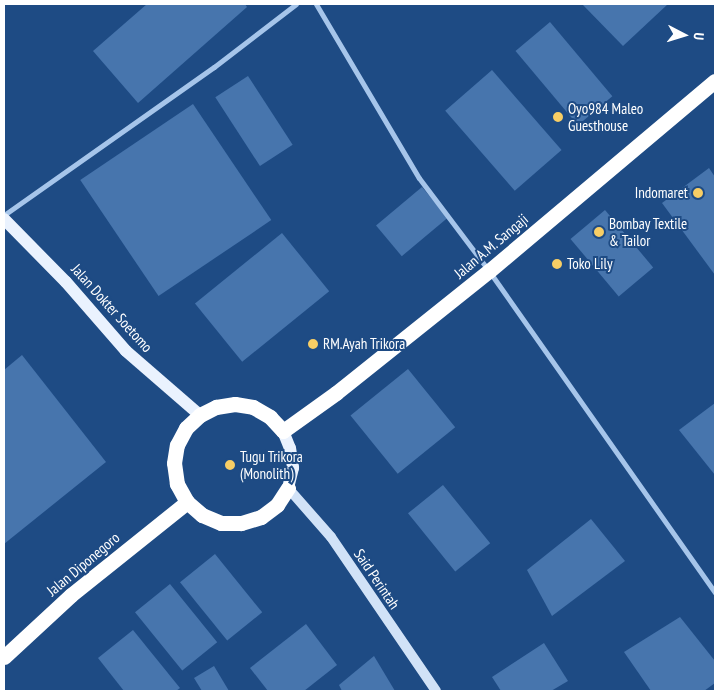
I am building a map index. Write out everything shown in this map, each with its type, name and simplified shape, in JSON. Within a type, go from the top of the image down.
[{"type":"highway","name":"Jalan A.M. Sangaji","points":[[283,431],[336,393],[489,271],[715,81]]},
{"type":"highway","points":[[283,431],[262,412],[235,404],[216,406],[200,415],[186,428],[177,445],[174,463],[177,484],[187,502],[202,515],[214,520],[241,523],[260,517],[277,505],[288,488]]},
{"type":"highway","name":"Jalan Diponegoro","points":[[4,656],[71,595],[187,502]]},
{"type":"main road","name":"Jalan Dokter Soetomo","points":[[4,219],[66,282],[126,351],[200,415]]},
{"type":"main road","points":[[283,431],[290,448],[293,468],[288,488]]},
{"type":"main road","name":"Said Perintah","points":[[288,488],[331,537],[436,691]]},
{"type":"street","points":[[4,215],[214,67],[296,4]]},
{"type":"street","points":[[316,4],[419,178],[489,271],[715,592]]},
{"type":"building","points":[[147,4],[245,4],[247,7],[138,103],[93,51]]},
{"type":"building","points":[[582,4],[668,4],[623,46]]},
{"type":"building","points":[[550,22],[612,96],[578,125],[516,51]]},
{"type":"building","points":[[492,70],[562,150],[515,191],[445,111]]},
{"type":"building","points":[[248,76],[293,145],[260,166],[215,97]]},
{"type":"building","points":[[193,104],[271,220],[159,296],[80,180]]},
{"type":"building","points":[[709,168],[715,177],[715,275],[662,203]]},
{"type":"building","points":[[422,187],[448,218],[402,256],[376,226]]},
{"type":"building","points":[[605,210],[653,267],[619,296],[571,239]]},
{"type":"building","points":[[282,233],[329,291],[242,362],[195,303]]},
{"type":"building","points":[[22,355],[106,462],[4,544],[4,370]]},
{"type":"building","points":[[408,369],[455,427],[398,474],[350,416]]},
{"type":"building","points":[[715,403],[715,475],[679,430]]},
{"type":"building","points":[[443,485],[490,543],[455,572],[408,513]]},
{"type":"building","points":[[591,519],[625,561],[552,616],[527,570]]},
{"type":"building","points":[[215,554],[262,612],[227,641],[180,582]]},
{"type":"building","points":[[170,584],[217,642],[182,671],[135,612]]},
{"type":"building","points":[[680,617],[715,661],[715,683],[704,691],[651,691],[624,652]]},
{"type":"building","points":[[306,624],[337,665],[304,691],[268,691],[250,668]]},
{"type":"building","points":[[133,630],[180,688],[176,691],[124,691],[98,658]]},
{"type":"building","points":[[544,643],[568,681],[551,691],[501,691],[492,677]]},
{"type":"building","points":[[374,656],[395,691],[342,691],[339,685]]},
{"type":"building","points":[[214,666],[229,691],[202,691],[194,678]]},
{"type":"place","name":"Oyo984 Maleo Guesthouse","points":[[558,117]]},
{"type":"place","name":"Indomaret","points":[[698,193]]},
{"type":"place","name":"Bombay Textile & Tailor","points":[[599,232]]},
{"type":"place","name":"Toko Lily","points":[[557,264]]},
{"type":"place","name":"RM.Ayah Trikora","points":[[313,344]]},
{"type":"place","name":"Tugu Trikora (Monolith)","points":[[230,465]]}]
